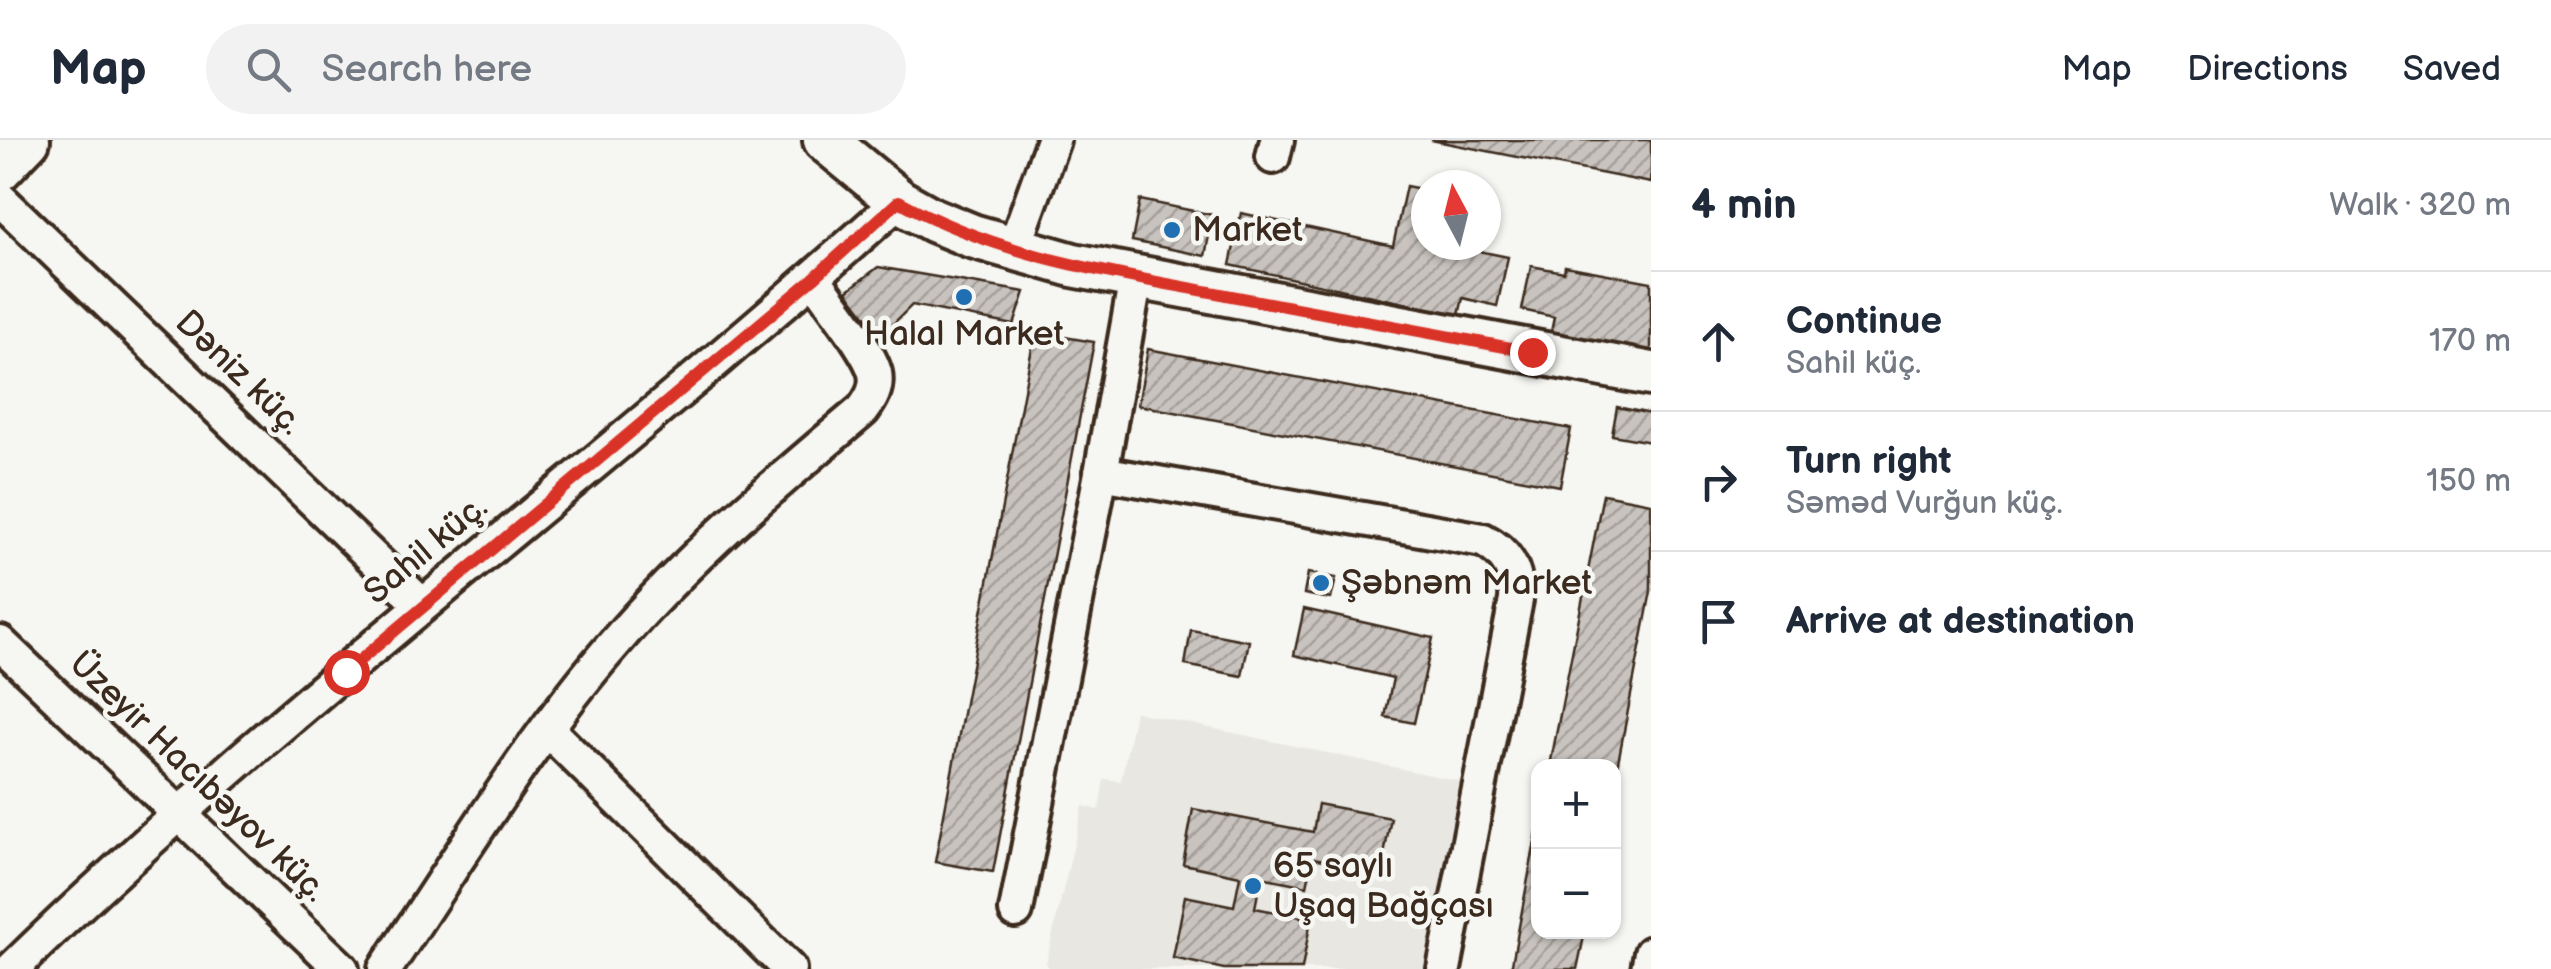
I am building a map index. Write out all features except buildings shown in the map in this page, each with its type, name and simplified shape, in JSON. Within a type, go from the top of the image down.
[{"type":"main road","points":[[0,169],[28,140]]},
{"type":"main road","points":[[825,140],[899,201],[933,220],[1073,266],[1651,374]]},
{"type":"street","points":[[1014,248],[1053,140]]},
{"type":"street","name":"Dәniz küç.","points":[[0,198],[422,605]]},
{"type":"street","name":"Sahil küç.","points":[[12,969],[178,816],[422,605],[814,278],[899,201]]},
{"type":"street","points":[[386,969],[548,730],[612,646],[699,551],[862,410],[872,397],[876,376],[870,361],[814,278]]},
{"type":"street","points":[[1016,911],[1136,278]]},
{"type":"street","points":[[1101,473],[1483,540],[1499,548],[1512,566],[1518,583],[1516,600],[1444,969]]},
{"type":"street","name":"Üzeyir Hacıbəyov küç.","points":[[0,644],[342,969]]},
{"type":"street","points":[[548,730],[789,969]]},
{"type":"street","points":[[1648,969],[1651,953]]},
{"type":"shaded area","name":"65 saylı Uşaq Bağçası","points":[[1135,712],[1463,782],[1426,969],[1050,969],[1046,963],[1083,806],[1099,810],[1104,779],[1121,781]]},
{"type":"place","name":"Market","points":[[1172,230]]},
{"type":"place","name":"Halal Market","points":[[964,297]]},
{"type":"place","name":"Şəbnəm Market","points":[[1321,583]]},
{"type":"place","name":"65 saylı Uşaq Bağçası","points":[[1253,886]]},
{"type":"route","points":[[346,672],[814,278],[899,201],[972,236],[1073,266],[1532,352]]}]
